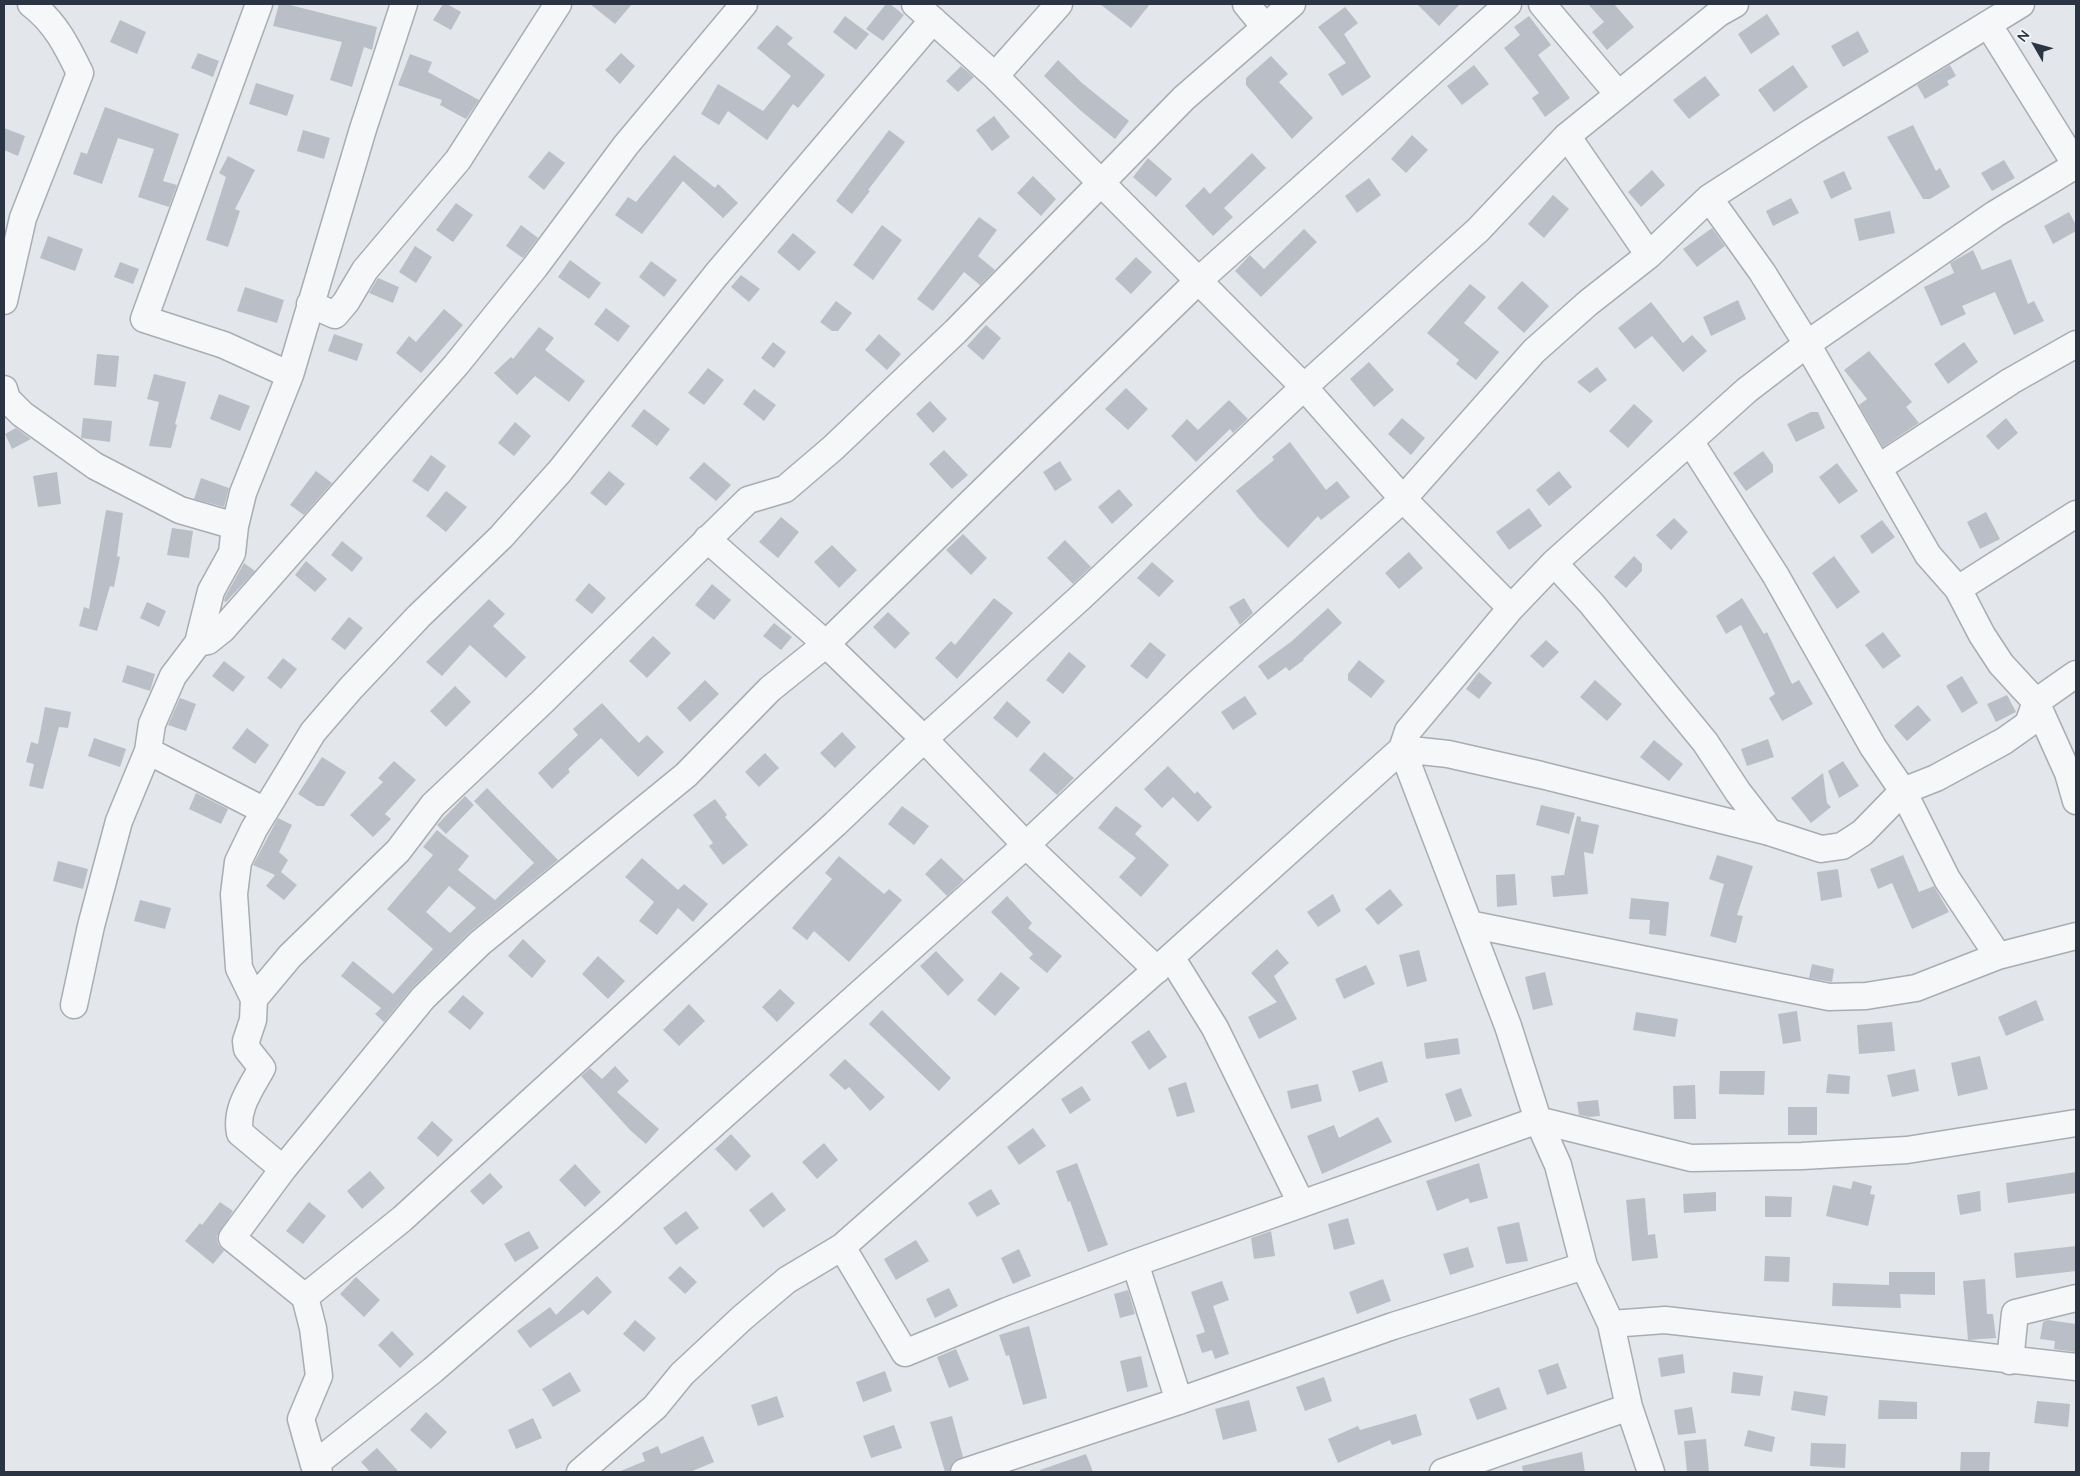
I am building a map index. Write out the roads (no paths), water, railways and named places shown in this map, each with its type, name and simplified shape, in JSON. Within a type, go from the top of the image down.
[{"type":"street","points":[[4,301],[23,218],[80,73],[63,38],[43,13],[31,4]]},
{"type":"street","points":[[259,4],[144,319],[224,345],[290,375]]},
{"type":"street","points":[[74,1005],[91,926],[120,821],[148,751],[152,724],[173,676],[198,643],[211,591],[232,553],[235,526],[243,493],[290,375],[362,129],[404,4]]},
{"type":"street","points":[[310,304],[335,315],[341,308],[365,270],[458,160],[558,4]]},
{"type":"street","points":[[198,643],[208,641],[223,629],[456,364],[535,267],[626,145],[744,4]]},
{"type":"street","points":[[995,76],[1059,4]]},
{"type":"street","points":[[1246,4],[1265,27]]},
{"type":"street","points":[[254,999],[290,956],[398,851],[433,804],[542,702],[707,539],[748,500],[785,489],[833,448],[956,331],[1184,98],[1292,4]]},
{"type":"street","points":[[1508,4],[1198,281],[826,644],[770,689],[686,775],[480,944],[423,998],[283,1169],[232,1238],[305,1297],[313,1328],[319,1376],[301,1419],[316,1469],[611,1216],[1026,845],[1197,684],[1403,499],[1534,352],[1588,304],[1649,254],[1708,198],[1813,130],[2021,4]]},
{"type":"street","points":[[1542,4],[1618,94]]},
{"type":"street","points":[[305,1297],[402,1218],[820,838],[924,739],[1081,597],[1304,387],[1478,230],[1567,136],[1618,94],[1735,4]]},
{"type":"street","points":[[283,1169],[240,1133],[239,1126],[240,1109],[262,1068],[247,1049],[246,1041],[253,1020],[254,999],[239,968],[234,894],[238,862],[265,811],[313,732],[351,688],[419,616],[501,537],[560,471],[924,12],[995,76],[1304,387],[1403,499],[1511,608]]},
{"type":"street","points":[[580,1472],[656,1407],[682,1374],[742,1318],[788,1280],[842,1247],[1164,964],[1402,749],[1408,731],[1511,608],[1554,562],[1747,390],[1807,344],[1995,214],[2076,165],[1988,24]]},
{"type":"street","points":[[1567,136],[1649,254]]},
{"type":"street","points":[[1708,198],[1762,272],[1807,344],[1928,555],[1958,589],[1982,636],[2002,664],[2036,702],[2068,773],[2076,800]]},
{"type":"street","points":[[1878,468],[2011,381],[2076,344]]},
{"type":"street","points":[[4,389],[6,399],[22,414],[95,466],[180,510],[235,526]]},
{"type":"street","points":[[1690,441],[1776,576],[1873,747],[1903,792],[1947,879],[1998,956]]},
{"type":"street","points":[[1958,589],[2076,514]]},
{"type":"street","points":[[707,539],[826,644],[924,739],[1026,845],[1164,964],[1215,1028],[1300,1202]]},
{"type":"street","points":[[1554,562],[1591,603],[1705,742],[1738,792],[1769,832]]},
{"type":"street","points":[[1402,749],[1448,754],[1769,832],[1821,849],[1842,846],[1862,833],[1903,792],[1936,778],[2004,741],[2028,724],[2036,702],[2076,674]]},
{"type":"street","points":[[1402,749],[1508,1026],[1538,1120],[1558,1165],[1584,1266],[1611,1324],[1629,1407],[1651,1472]]},
{"type":"street","points":[[148,751],[265,811]]},
{"type":"street","points":[[1469,924],[1829,997],[1866,996],[1916,988],[1998,956],[2076,936]]},
{"type":"street","points":[[842,1247],[904,1353],[1007,1311],[1300,1202],[1538,1120],[1690,1158],[1802,1156],[1907,1150],[2076,1123]]},
{"type":"street","points":[[1135,1263],[1180,1401]]},
{"type":"street","points":[[964,1472],[1180,1401],[1393,1326],[1584,1266]]},
{"type":"street","points":[[2010,1361],[2015,1314],[2076,1298]]},
{"type":"street","points":[[1611,1324],[1665,1320],[2076,1368]]},
{"type":"street","points":[[1443,1472],[1629,1407]]}]
